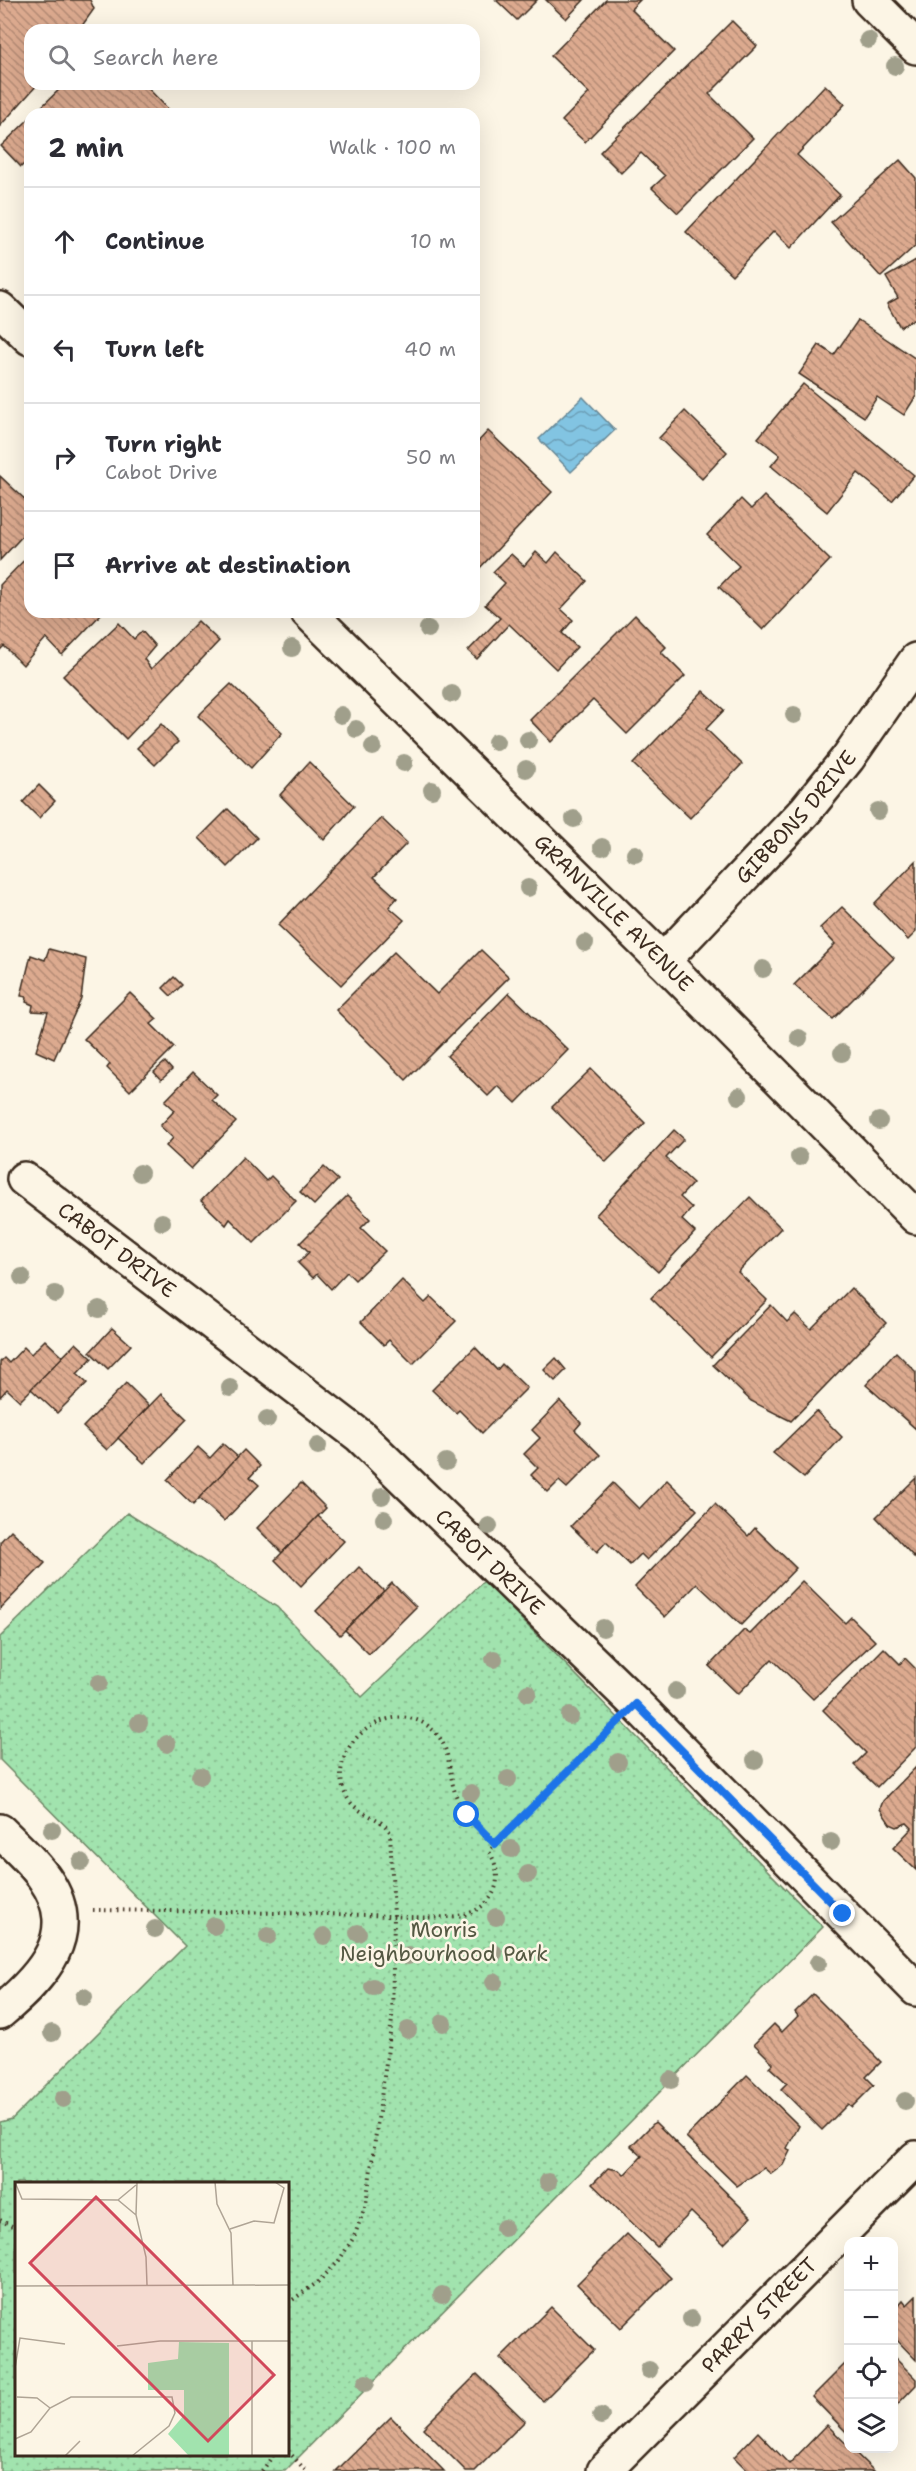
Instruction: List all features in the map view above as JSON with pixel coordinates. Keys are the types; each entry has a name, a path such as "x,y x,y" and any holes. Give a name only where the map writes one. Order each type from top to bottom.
{"street":[{"path":"869,0 916,47"},
{"path":"0,309 24,332"},
{"name":"GRANVILLE AVENUE","path":"314,618 663,961 916,1217"},
{"name":"GIBBONS DRIVE","path":"663,961 813,801 848,758 916,660"},
{"name":"CABOT DRIVE","path":"24,1179 360,1436 636,1704 916,1989"},
{"path":"0,1831 45,1879 59,1910 59,1928 54,1954 43,1972 0,2012"},
{"name":"PARRY STREET","path":"604,2471 916,2158"}],"path":[{"path":"59,1910 394,1916 469,1914 490,1899 499,1878 496,1862 489,1851 636,1704"},
{"path":"290,2302 318,2282 338,2262 354,2237 366,2204 392,2020 394,1916 390,1832 385,1825 359,1813 350,1802 341,1775 350,1745 361,1733 379,1722 403,1717 420,1722 432,1730 443,1743 450,1759 453,1786 458,1799 467,1815 495,1844"},
{"path":"0,2220 15,2228"},
{"path":"290,2453 306,2471"},
{"path":"262,2471 273,2456"}],"green space":[{"name":"Morris Neighbourhood Park","path":"127,1513 277,1607 362,1697 484,1581 823,1927 285,2471 0,2471 0,2122 12,2119 185,1946 0,1760 0,1637"}],"water":[{"path":"583,397 615,430 571,472 539,439"}],"building":[{"path":"0,0 90,0 94,9 83,24 24,24 24,90 33,90 0,126"},
{"path":"496,0 537,0 517,20"},
{"path":"546,0 584,0 566,19"},
{"path":"606,0 640,0 631,9 674,51 585,142 562,121 589,93 551,56"},
{"path":"732,21 757,46 709,94 753,138 678,213 652,188 665,176 641,153 621,173 600,152"},
{"path":"825,85 845,104 797,155 840,195 791,248 774,231 732,275 686,232"},
{"path":"59,90 150,90 167,108 40,108"},
{"path":"24,124 24,164 21,167 1,146"},
{"path":"900,160 916,178 916,245 881,277 831,222"},
{"path":"916,260 916,322 914,319 900,327 887,304 898,298 886,277"},
{"path":"858,320 916,359 916,396 904,415 877,397 864,417 799,374 819,345 834,355"},
{"path":"803,384 914,475 892,501 858,473 827,512 771,466 780,455 758,438"},
{"path":"685,411 727,452 702,479 659,438"},
{"path":"488,431 552,492 480,568 480,440"},
{"path":"0,476 24,498 24,534 0,560"},
{"path":"764,496 830,560 763,630 719,587 739,566 707,535 741,499 751,509"},
{"path":"536,552 548,563 557,552 587,581 561,609 573,620 562,633 577,647 556,669 509,624 477,659 468,651 500,618 485,605 505,583 493,572 511,554 524,566"},
{"path":"24,560 24,618 97,618 62,655 46,638 23,665 4,646 0,650 0,585"},
{"path":"635,615 666,647 661,652 685,676 627,734 593,700 551,742 530,720"},
{"path":"198,621 219,641 126,739 63,676 119,623 134,639 142,631 155,646 144,659 151,669"},
{"path":"231,684 282,733 251,768 198,716"},
{"path":"703,691 724,710 706,729 742,764 690,818 633,764"},
{"path":"161,724 178,742 155,765 137,748"},
{"path":"309,762 354,806 324,840 280,795"},
{"path":"39,785 55,801 39,818 23,802"},
{"path":"228,809 257,838 228,867 199,838"},
{"path":"381,818 407,843 374,877 397,898 389,907 404,920 341,985 278,925"},
{"path":"916,861 916,932 908,940 874,904"},
{"path":"842,907 894,958 833,1019 794,985 835,944 820,928"},
{"path":"49,949 86,959 81,999 54,1059 36,1051 48,1012 32,1011 33,1005 26,1002 27,997 21,996 31,955 45,960"},
{"path":"481,950 509,977 406,1080 336,1010 394,952 437,994"},
{"path":"174,977 182,985 171,996 163,988"},
{"path":"130,993 157,1019 151,1024 174,1047 130,1091 107,1068 110,1064 84,1039"},
{"path":"509,993 568,1050 516,1103 498,1086 488,1096 447,1056"},
{"path":"165,1062 172,1070 161,1080 154,1072"},
{"path":"591,1069 645,1123 606,1162 552,1107"},
{"path":"193,1072 217,1095 212,1100 236,1122 191,1169 166,1146 173,1138 160,1126 175,1110 165,1101"},
{"path":"674,1130 684,1139 666,1158 693,1183 680,1197 692,1208 682,1220 695,1232 658,1272 596,1215"},
{"path":"243,1157 266,1181 271,1176 296,1201 254,1243 230,1219 226,1225 201,1201"},
{"path":"324,1167 338,1180 314,1205 300,1192"},
{"path":"347,1196 370,1219 361,1228 385,1251 355,1280 347,1272 331,1289 317,1274 313,1278 298,1263 309,1252 300,1243"},
{"path":"750,1197 781,1228 738,1272 767,1300 711,1357 651,1298"},
{"path":"402,1280 425,1303 431,1297 456,1321 413,1364 389,1340 384,1345 361,1322"},
{"path":"851,1288 886,1323 791,1421 751,1401 713,1365 771,1305 787,1322 795,1314 811,1329"},
{"path":"112,1328 131,1345 108,1369 90,1352"},
{"path":"45,1340 63,1357 20,1401 7,1389 0,1397 0,1362 4,1358 9,1363 24,1347 31,1354"},
{"path":"76,1343 92,1358 77,1374 87,1383 57,1413 31,1389"},
{"path":"475,1347 497,1370 502,1364 527,1388 482,1433 459,1410 456,1413 432,1390"},
{"path":"896,1352 916,1372 916,1429 866,1385"},
{"path":"556,1358 566,1370 555,1381 544,1370"},
{"path":"126,1383 149,1406 107,1450 83,1427"},
{"path":"161,1394 187,1419 144,1463 118,1438"},
{"path":"560,1401 581,1423 575,1430 600,1455 567,1488 559,1481 548,1492 531,1475 538,1468 524,1454 540,1438 532,1430"},
{"path":"816,1411 842,1437 804,1478 773,1453"},
{"path":"223,1444 238,1457 193,1505 167,1480 198,1447 210,1458"},
{"path":"244,1450 260,1466 250,1477 259,1485 224,1521 199,1498"},
{"path":"916,1478 916,1559 876,1517"},
{"path":"667,1480 697,1510 647,1560 641,1554 630,1565 606,1542 597,1552 571,1526 613,1483 639,1509"},
{"path":"301,1483 326,1508 282,1553 257,1528"},
{"path":"715,1504 748,1536 755,1528 796,1568 741,1625 697,1584 665,1617 635,1587"},
{"path":"318,1516 344,1541 301,1586 275,1560"},
{"path":"11,1530 45,1563 0,1609 0,1542"},
{"path":"359,1567 384,1591 340,1635 316,1611"},
{"path":"802,1581 845,1623 851,1617 875,1641 813,1699 772,1659 738,1694 709,1666 744,1630 750,1634"},
{"path":"392,1583 416,1607 369,1654 345,1630"},
{"path":"884,1648 900,1664 905,1658 916,1669 916,1747 877,1787 854,1765 866,1753 823,1710"},
{"path":"916,1767 916,1870 893,1848 912,1828 907,1823 897,1827 890,1824 880,1809 883,1801"},
{"path":"813,1994 881,2062 866,2077 874,2085 852,2107 848,2104 822,2130 781,2089 787,2083 769,2067 773,2063 754,2044 774,2024 782,2032 798,2016 795,2012"},
{"path":"747,2075 799,2126 787,2148 790,2151 783,2165 771,2174 764,2168 737,2186 686,2137"},
{"path":"655,2122 751,2217 724,2244 691,2212 657,2247 592,2184 608,2168 619,2170 624,2175 642,2156 631,2146"},
{"path":"627,2234 671,2278 621,2328 577,2284"},
{"path":"916,2296 916,2360 898,2341 898,2306 903,2300 907,2305"},
{"path":"551,2307 594,2350 543,2401 500,2358"},
{"path":"898,2361 916,2379 916,2385 898,2404"},
{"path":"844,2365 844,2430 812,2397"},
{"path":"477,2374 525,2421 475,2471 466,2471 423,2428"},
{"path":"391,2417 444,2471 336,2471"},
{"path":"827,2425 844,2442 844,2453 856,2453 874,2471 748,2471 734,2457 758,2432 789,2464"}],"route":[{"path":"467,1815 495,1844 636,1704 843,1914"}]}
